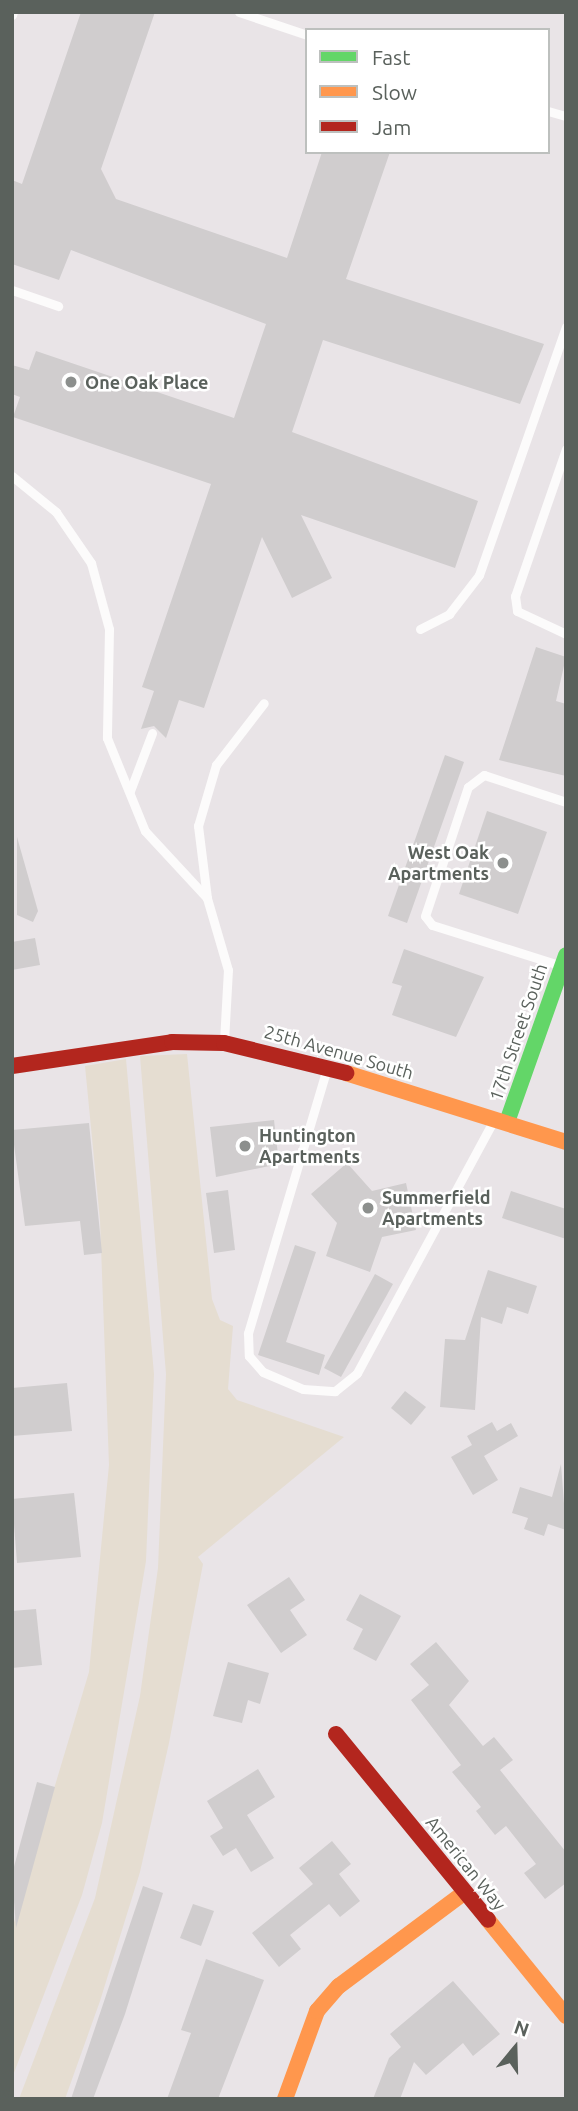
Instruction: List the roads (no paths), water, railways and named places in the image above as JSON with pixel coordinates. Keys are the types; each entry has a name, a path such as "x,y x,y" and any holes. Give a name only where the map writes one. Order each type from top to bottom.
{"street":[{"name":"17th Street South","path":"501,1120 564,960"},
{"name":"25th Avenue South","path":"12,1066 172,1042 224,1043 328,1067 566,1142"},
{"name":"American Way","path":"337,1734 566,2016"},
{"path":"285,2099 317,2011 339,1986 465,1892"}],"lane":[{"path":"239,12 305,33"},
{"path":"12,290 58,306"},
{"path":"420,629 449,614 479,575 566,327"},
{"path":"566,449 514,596 517,611 566,634"},
{"path":"12,476 75,535 103,595 111,661 107,738 145,831 207,898"},
{"path":"224,1043 228,970 207,898 198,826 204,796 233,735 264,703"},
{"path":"130,791 152,733"},
{"path":"564,960 432,925 425,916 468,787 484,775 566,802"},
{"path":"328,1067 248,1333 249,1356 263,1372 303,1389 335,1391 356,1373 501,1120"}],"place":[{"name":"One Oak Place","path":"71,382"},
{"name":"West Oak Apartments","path":"503,863"},
{"name":"Huntington Apartments","path":"245,1146"},
{"name":"Summerfield Apartments","path":"368,1208"}]}
